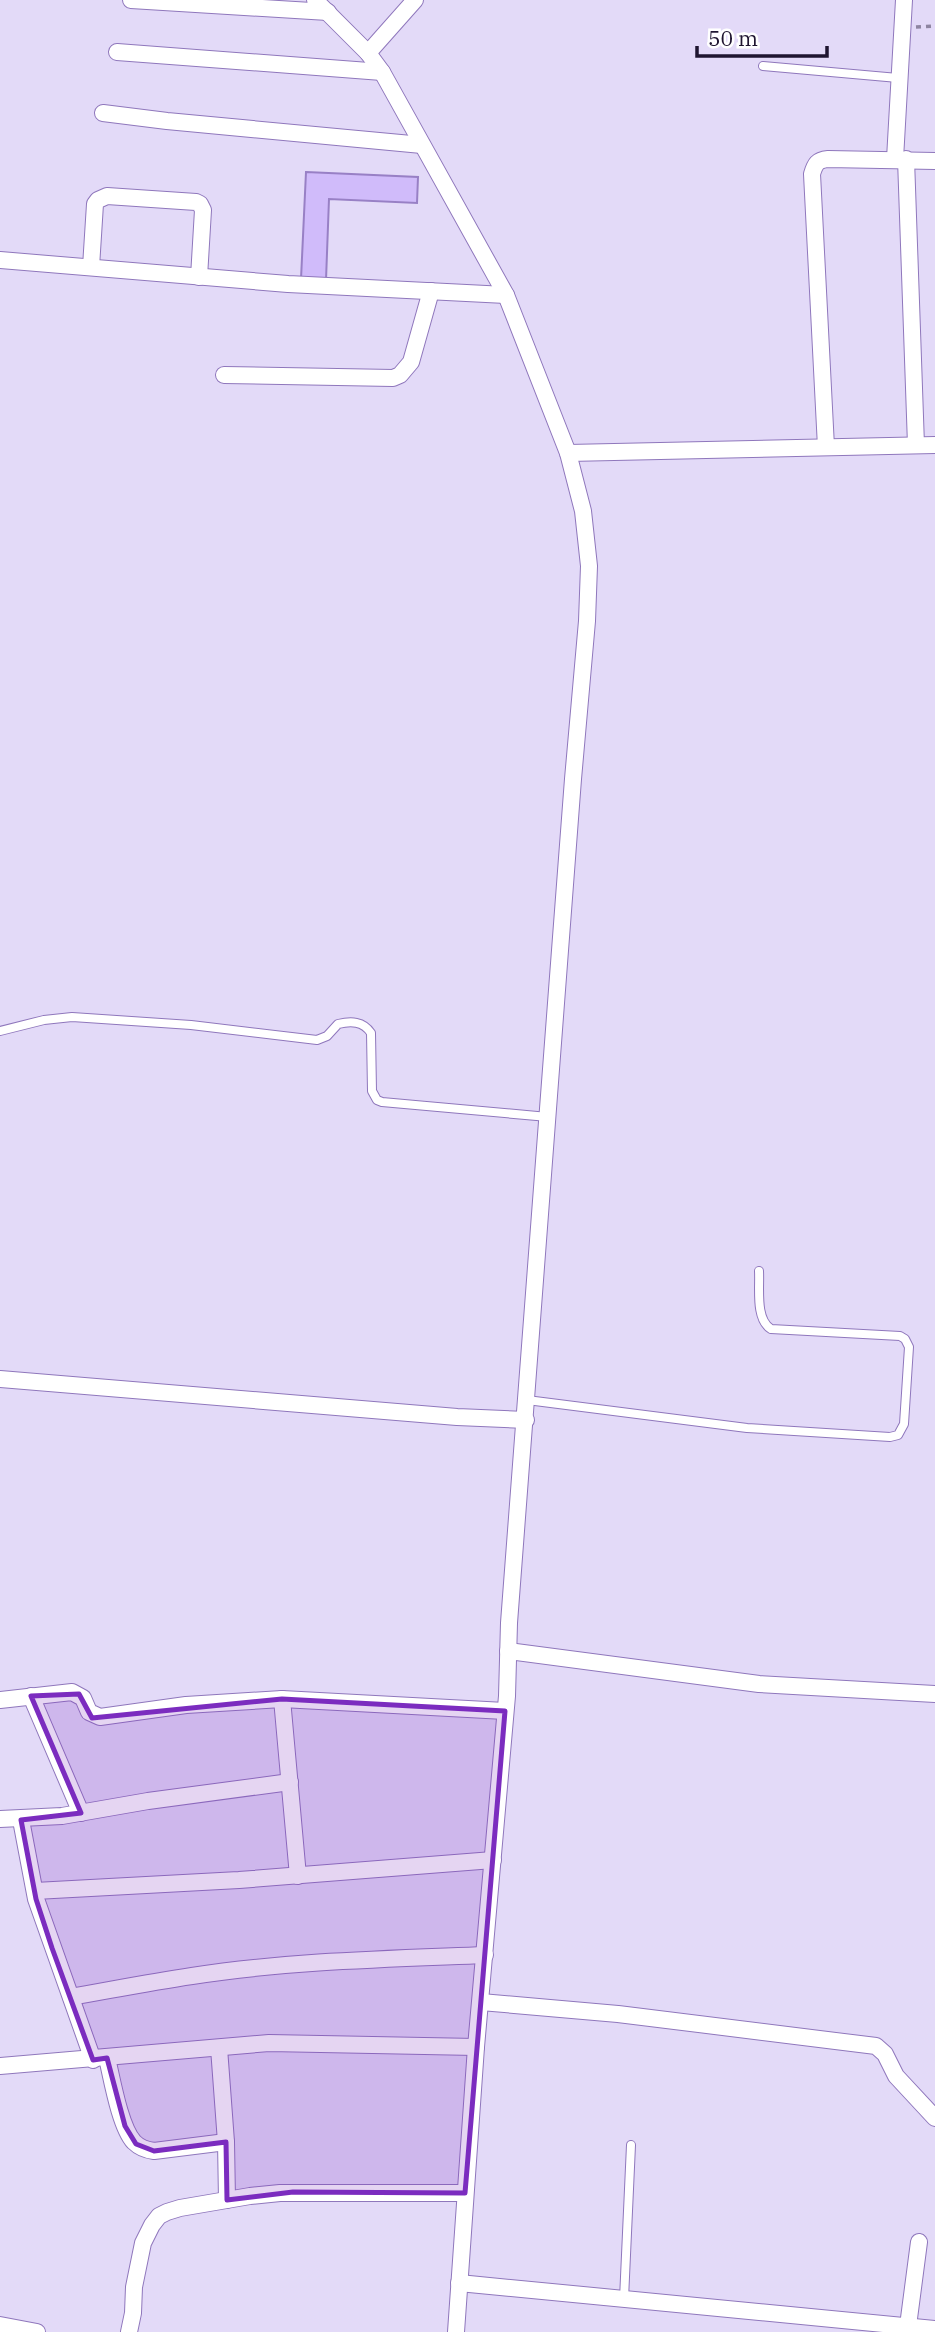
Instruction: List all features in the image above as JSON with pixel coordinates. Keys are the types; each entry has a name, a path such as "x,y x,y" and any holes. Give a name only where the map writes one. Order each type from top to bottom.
{"street":[{"path":"131,0 328,12"},
{"path":"315,0 368,53 382,72 506,295 568,453 583,512 589,566 505,1711 476,2047 456,2332"},
{"path":"368,53 415,0"},
{"path":"904,0 898,78 900,159 916,445"},
{"path":"117,52 382,72"},
{"path":"103,113 422,145"},
{"path":"827,447 812,174 814,165 822,159 935,161"},
{"path":"91,267 96,204 101,198 107,196 196,202 203,210 199,277"},
{"path":"0,260 199,277 506,295"},
{"path":"224,375 393,378 411,362 431,291"},
{"path":"568,453 935,445"},
{"path":"0,1379 457,1417 526,1420"},
{"path":"508,1651 759,1684 935,1694"},
{"path":"0,1700 67,1691 79,1693 89,1712 100,1717 186,1705 282,1699 505,1711"},
{"path":"31,1696 81,1813"},
{"path":"282,1699 298,1876"},
{"path":"0,1819 81,1813 290,1782"},
{"path":"21,1819 34,1891 71,1997 100,2059 125,2126 136,2144 143,2149 154,2151 226,2142"},
{"path":"34,1891 298,1876 493,1860"},
{"path":"71,1997 193,1975 277,1966 344,1960 485,1955"},
{"path":"481,2003 618,2014 876,2046 885,2054 895,2076 935,2118"},
{"path":"0,2066 269,2043 476,2047"},
{"path":"219,2048 227,2200"},
{"path":"129,2332 143,2243 152,2225 167,2211 280,2193 465,2193"},
{"path":"908,2326 919,2242"},
{"path":"459,2283 890,2329 908,2326 935,2329"},
{"path":"0,2325 37,2332"}],"lane":[{"path":"763,66 898,78"},
{"path":"0,1031 44,1020 72,1017 191,1025 317,1040 327,1036 338,1024 361,1023 371,1033 372,1091 377,1100 548,1117"},
{"path":"527,1400 747,1428 891,1437 898,1435 904,1424 909,1347 905,1339 900,1336 771,1329 761,1318 759,1271"},
{"path":"624,2299 631,2145"}],"highlighted area":[{"path":"79,1694 92,1718 282,1699 505,1711 465,2193 293,2192 227,2200 226,2142 154,2151 136,2144 125,2126 107,2058 93,2060 52,1948 36,1899 21,1820 81,1813 31,1696"}],"building":[{"path":"306,172 418,177 417,203 329,199 326,280 301,279"}]}
